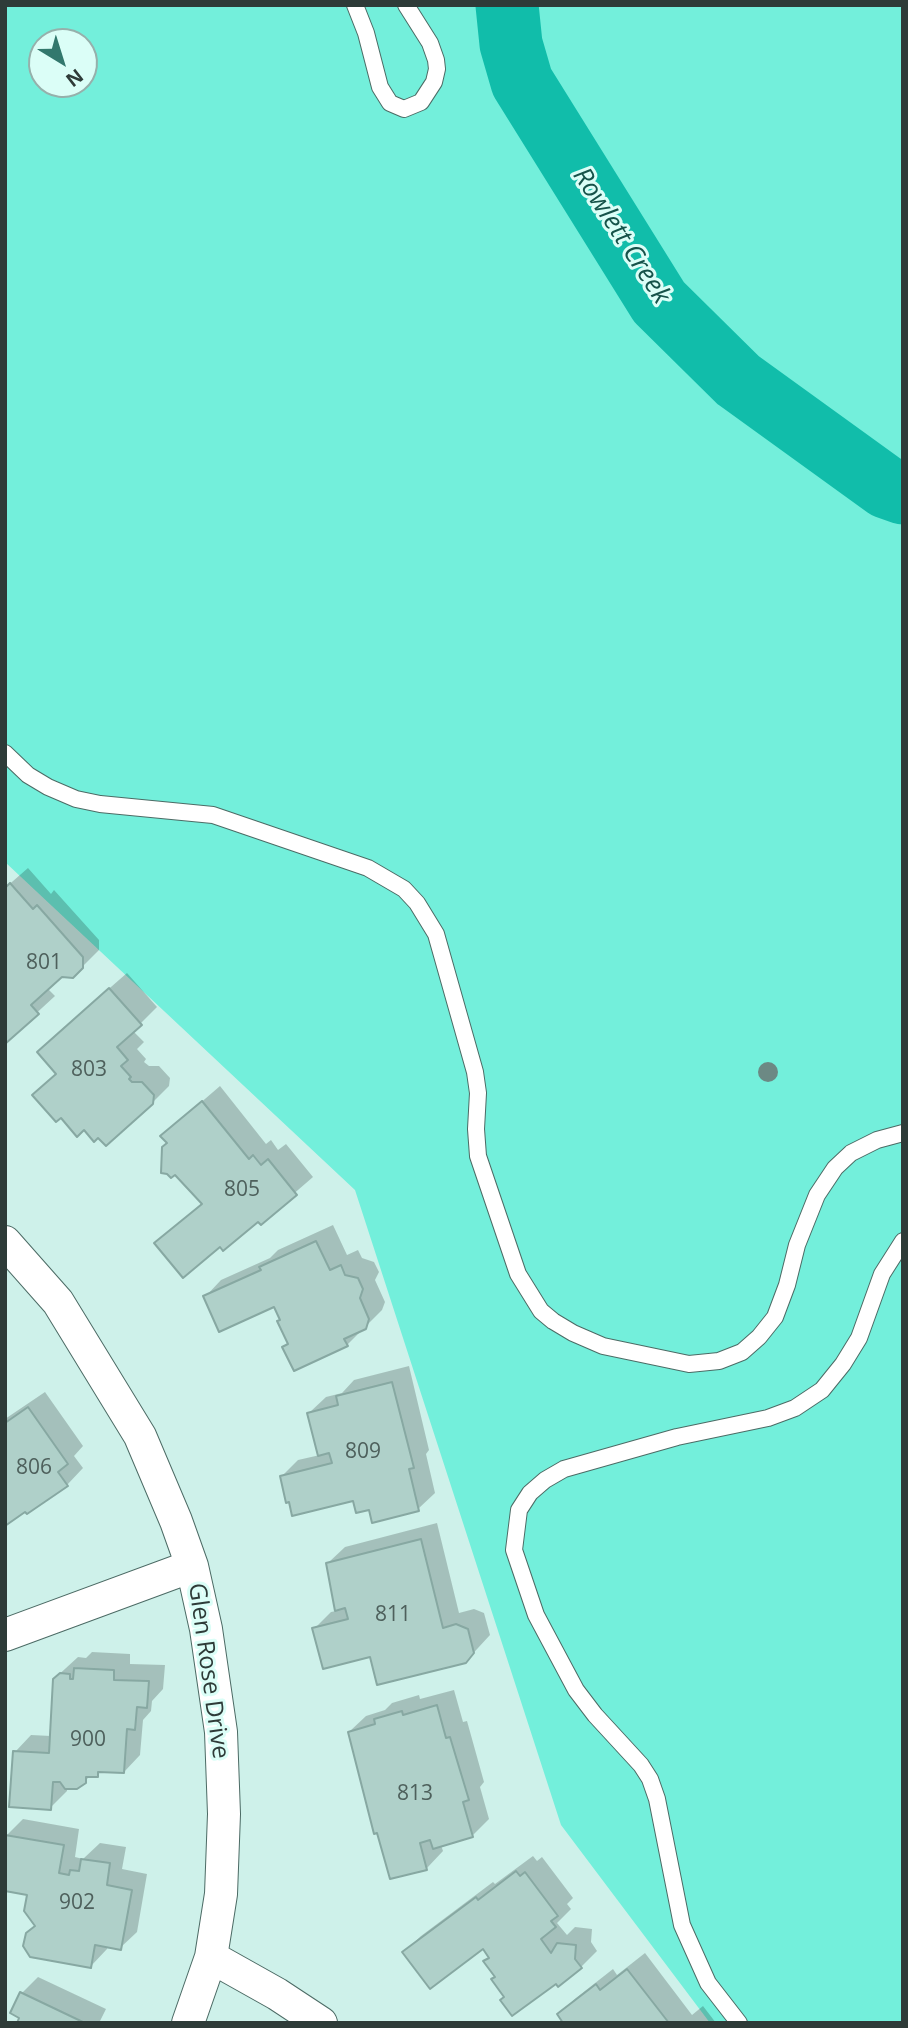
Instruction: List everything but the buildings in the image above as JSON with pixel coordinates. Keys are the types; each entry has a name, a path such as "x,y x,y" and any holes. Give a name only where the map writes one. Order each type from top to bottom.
{"street":[{"name":"Glen Rose Drive","path":"5,1242 58,1302 140,1436 192,1566 206,1629 221,1732 224,1814 221,1895 211,1957 188,2023"},
{"path":"5,1636 192,1566"},
{"path":"211,1957 277,1994 321,2023"}],"lane":[{"path":"355,5 364,26 380,87 390,103 404,109 421,102 434,82 437,69 430,43 406,5"},
{"path":"5,753 28,775 76,799 100,804 213,815 368,868 404,890 417,903 436,934 471,1058 478,1093 478,1156 518,1274 541,1311 573,1333 603,1346 689,1364 719,1360 741,1352 760,1337 775,1317 787,1285 797,1245 817,1195 835,1168 851,1153 877,1140 903,1133"},
{"path":"739,2023 708,1983 682,1925 657,1799 650,1779 641,1765 594,1715 576,1689 536,1615 514,1550 519,1510 530,1493 564,1469 677,1437 768,1418 795,1408 822,1390 859,1338 882,1274 903,1241"}],"green space":[{"path":"5,5 903,5 903,2023 710,2023 561,1825 355,1190 5,862"}],"waterway":[{"name":"Rowlett Creek","path":"507,5 511,44 522,82 659,302 738,380 886,487 903,493"}]}
